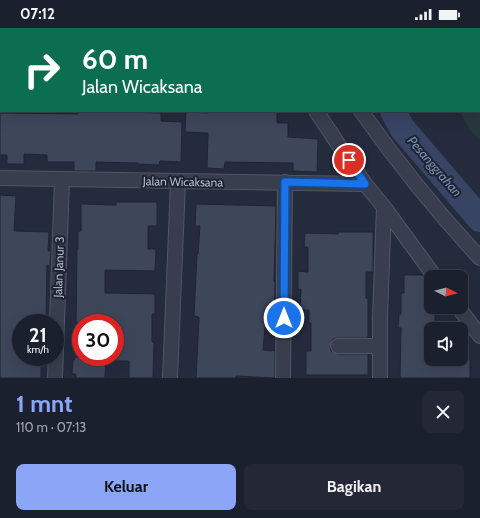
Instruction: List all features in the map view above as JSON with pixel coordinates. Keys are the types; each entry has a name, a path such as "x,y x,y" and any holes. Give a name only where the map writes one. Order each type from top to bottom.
{"street":[{"path":"317,112 365,184 384,207 430,270"},
{"path":"362,112 388,149 480,258"},
{"name":"Jalan Wicaksana","path":"0,178 365,184"},
{"name":"Jalan Janur 3","path":"55,378 62,180"},
{"path":"170,378 178,182"},
{"path":"284,378 285,182"},
{"path":"380,378 384,207"},
{"path":"463,314 480,336"},
{"path":"338,346 380,346"}],"shaded area":[{"path":"460,112 480,112 480,140 469,129"}],"building":[{"path":"78,112 161,113 161,121 182,122 181,162 160,161 159,165 96,162 96,171 74,171 74,162 47,162 47,155 24,154 24,164 7,164 7,155 0,155 0,113 78,114"},
{"path":"186,112 277,112 277,123 288,123 288,137 318,139 317,172 293,171 293,163 225,162 224,169 207,168 208,133 185,132"},
{"path":"0,195 16,196 14,231 49,232 48,251 51,251 50,266 47,265 46,314 12,314 12,366 41,366 41,378 0,378"},
{"path":"116,202 157,202 157,226 148,226 148,249 156,249 155,271 105,270 105,293 155,294 155,314 152,314 152,342 154,342 153,378 129,378 129,361 124,361 124,314 76,314 77,249 78,231 81,231 81,204 116,205"},
{"path":"196,204 276,206 274,328 265,327 263,350 275,351 275,378 236,376 236,378 196,378 199,317 194,316 200,226 195,226"},
{"path":"338,232 373,232 373,272 366,272 366,298 368,298 368,338 333,339 330,346 331,351 338,354 368,354 368,375 306,375 306,351 311,351 311,323 309,323 309,310 300,310 301,289 298,289 298,271 308,272 308,247 304,247 305,233 338,234"},
{"path":"404,275 423,275 424,314 435,314 435,322 424,322 424,366 468,366 468,359 470,359 470,378 400,378 401,328 398,328 399,314 401,314 401,293 404,293"},
{"path":"73,366 106,366 105,378 76,378 76,374 72,374"}],"waterway":[{"name":"Pesanggrahan","path":"394,112 402,128 480,219"}],"route":[{"path":"284,318 285,182 365,184 349,160"}]}
